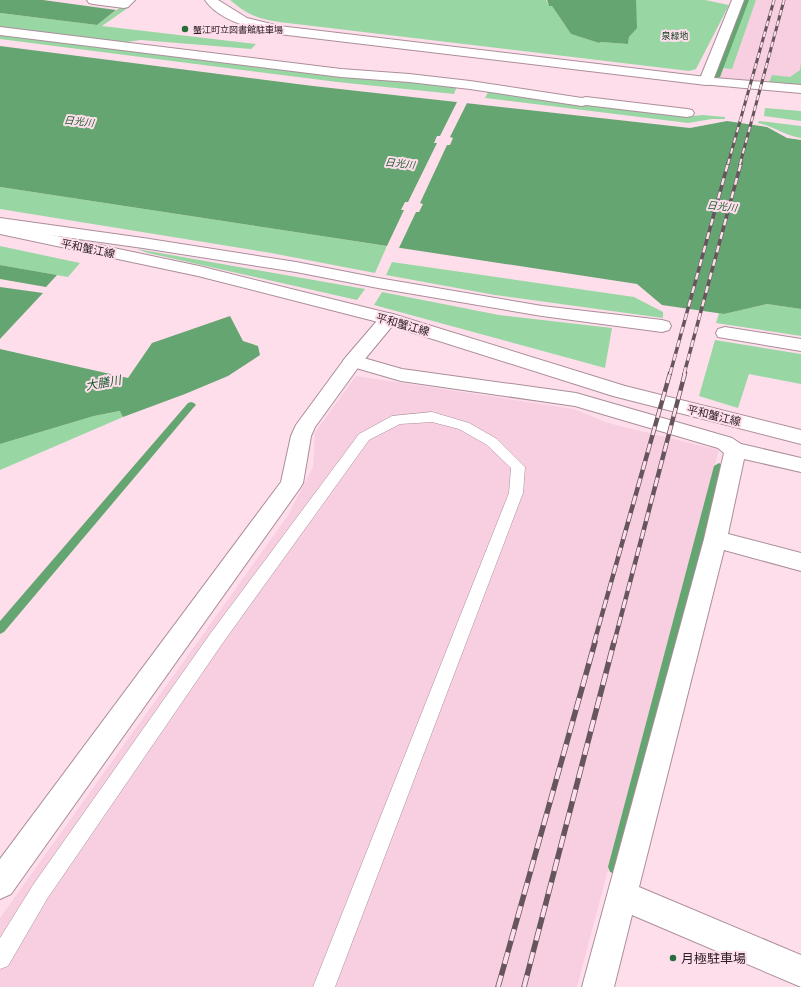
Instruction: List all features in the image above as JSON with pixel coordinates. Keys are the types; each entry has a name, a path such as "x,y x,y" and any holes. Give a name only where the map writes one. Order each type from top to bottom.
{"street":[{"path":"93,0 124,4 129,0"},
{"path":"211,0 234,18 257,26 279,30 706,81 801,89"},
{"path":"706,81 733,1"},
{"path":"0,31 341,73 409,78 470,85 582,102 586,100 687,113"},
{"path":"0,223 143,243 281,265 542,311 662,326"},
{"name":"平和蟹江線","path":"0,229 199,271 389,319 620,391 801,437"},
{"path":"0,884 280,501 292,483 301,436 306,425 353,361 389,319"},
{"path":"725,333 801,345"},
{"path":"353,361 401,376 576,400 725,443 735,450 801,465"},
{"path":"598,987 715,539 735,450"},
{"path":"715,539 801,562"},
{"path":"621,896 801,971"}],"lane":[{"path":"0,958 40,892 211,646 364,437 397,419 432,417 464,426 492,442 518,466 516,493 324,987"}],"shaded area":[{"path":"748,0 801,0 801,85 719,79"},
{"path":"356,376 574,409 608,423 719,450 577,987 0,987 0,918 287,517 313,467 315,432"}],"green space":[{"name":"泉緑地","path":"230,0 546,0 549,6 552,6 571,34 599,43 628,44 629,37 636,28 636,0 705,0 729,5 696,69 689,71 279,22 253,15"},
{"path":"748,0 756,0 732,69 723,68"},
{"path":"122,6 129,7 102,26 256,44 251,49 141,40 118,43 0,28 0,13 97,25"},
{"path":"0,33 457,86 454,94 337,82 0,39"},
{"path":"801,62 801,85 769,83 772,75 790,77 800,70"},
{"path":"489,90 692,116 703,115 725,117 725,119 712,119 688,123 485,98"},
{"path":"765,108 801,111 801,121 764,116"},
{"path":"759,121 801,126 801,138 758,123"},
{"path":"0,187 387,246 375,273 271,253 0,209"},
{"path":"0,246 80,263 68,277 0,265"},
{"path":"137,249 365,289 357,300 148,253"},
{"path":"392,262 634,297 663,312 663,318 495,295 386,275"},
{"path":"382,292 499,315 612,328 605,368 374,305"},
{"path":"767,304 801,309 801,336 716,323 719,313 724,314"},
{"path":"715,340 801,354 801,384 749,374 738,408 699,396"},
{"path":"121,411 123,417 0,470 0,444 94,416"}],"water":[{"path":"0,0 43,0 116,10 97,25 0,13"},
{"path":"547,0 636,0 637,28 629,37 628,44 599,43 571,34 552,6 549,6"},
{"name":"日光川","path":"0,46 313,86 690,128 727,121 767,127 787,138 801,140 801,309 767,304 724,314 662,305 637,284 0,187"},
{"path":"0,265 57,275 46,287 0,279"},
{"path":"0,287 43,293 0,339"},
{"name":"大膳川","path":"230,316 243,341 258,346 260,355 228,376 123,417 120,411 94,416 0,444 0,349 128,378 152,343"}],"pier":[{"path":"458,100 468,101 450,137 453,138 450,145 447,145 420,203 423,204 419,212 416,212 398,250 386,248 404,210 401,210 405,202 408,202 437,143 434,143 437,136 440,136"}],"waterway":[{"path":"717,77 746,0"},
{"path":"0,629 191,405"},
{"path":"615,867 719,466"}],"railway":[{"path":"728,164 774,0"},
{"path":"740,164 784,0"},
{"path":"670,374 728,163"},
{"path":"684,374 741,163"},
{"path":"594,643 670,373"},
{"path":"614,643 685,373"},
{"path":"498,987 595,642"},
{"path":"524,987 614,642"}],"place":[{"name":"蟹江町立図書館駐車場","path":"185,29"},
{"name":"月極駐車場","path":"673,958"}]}
